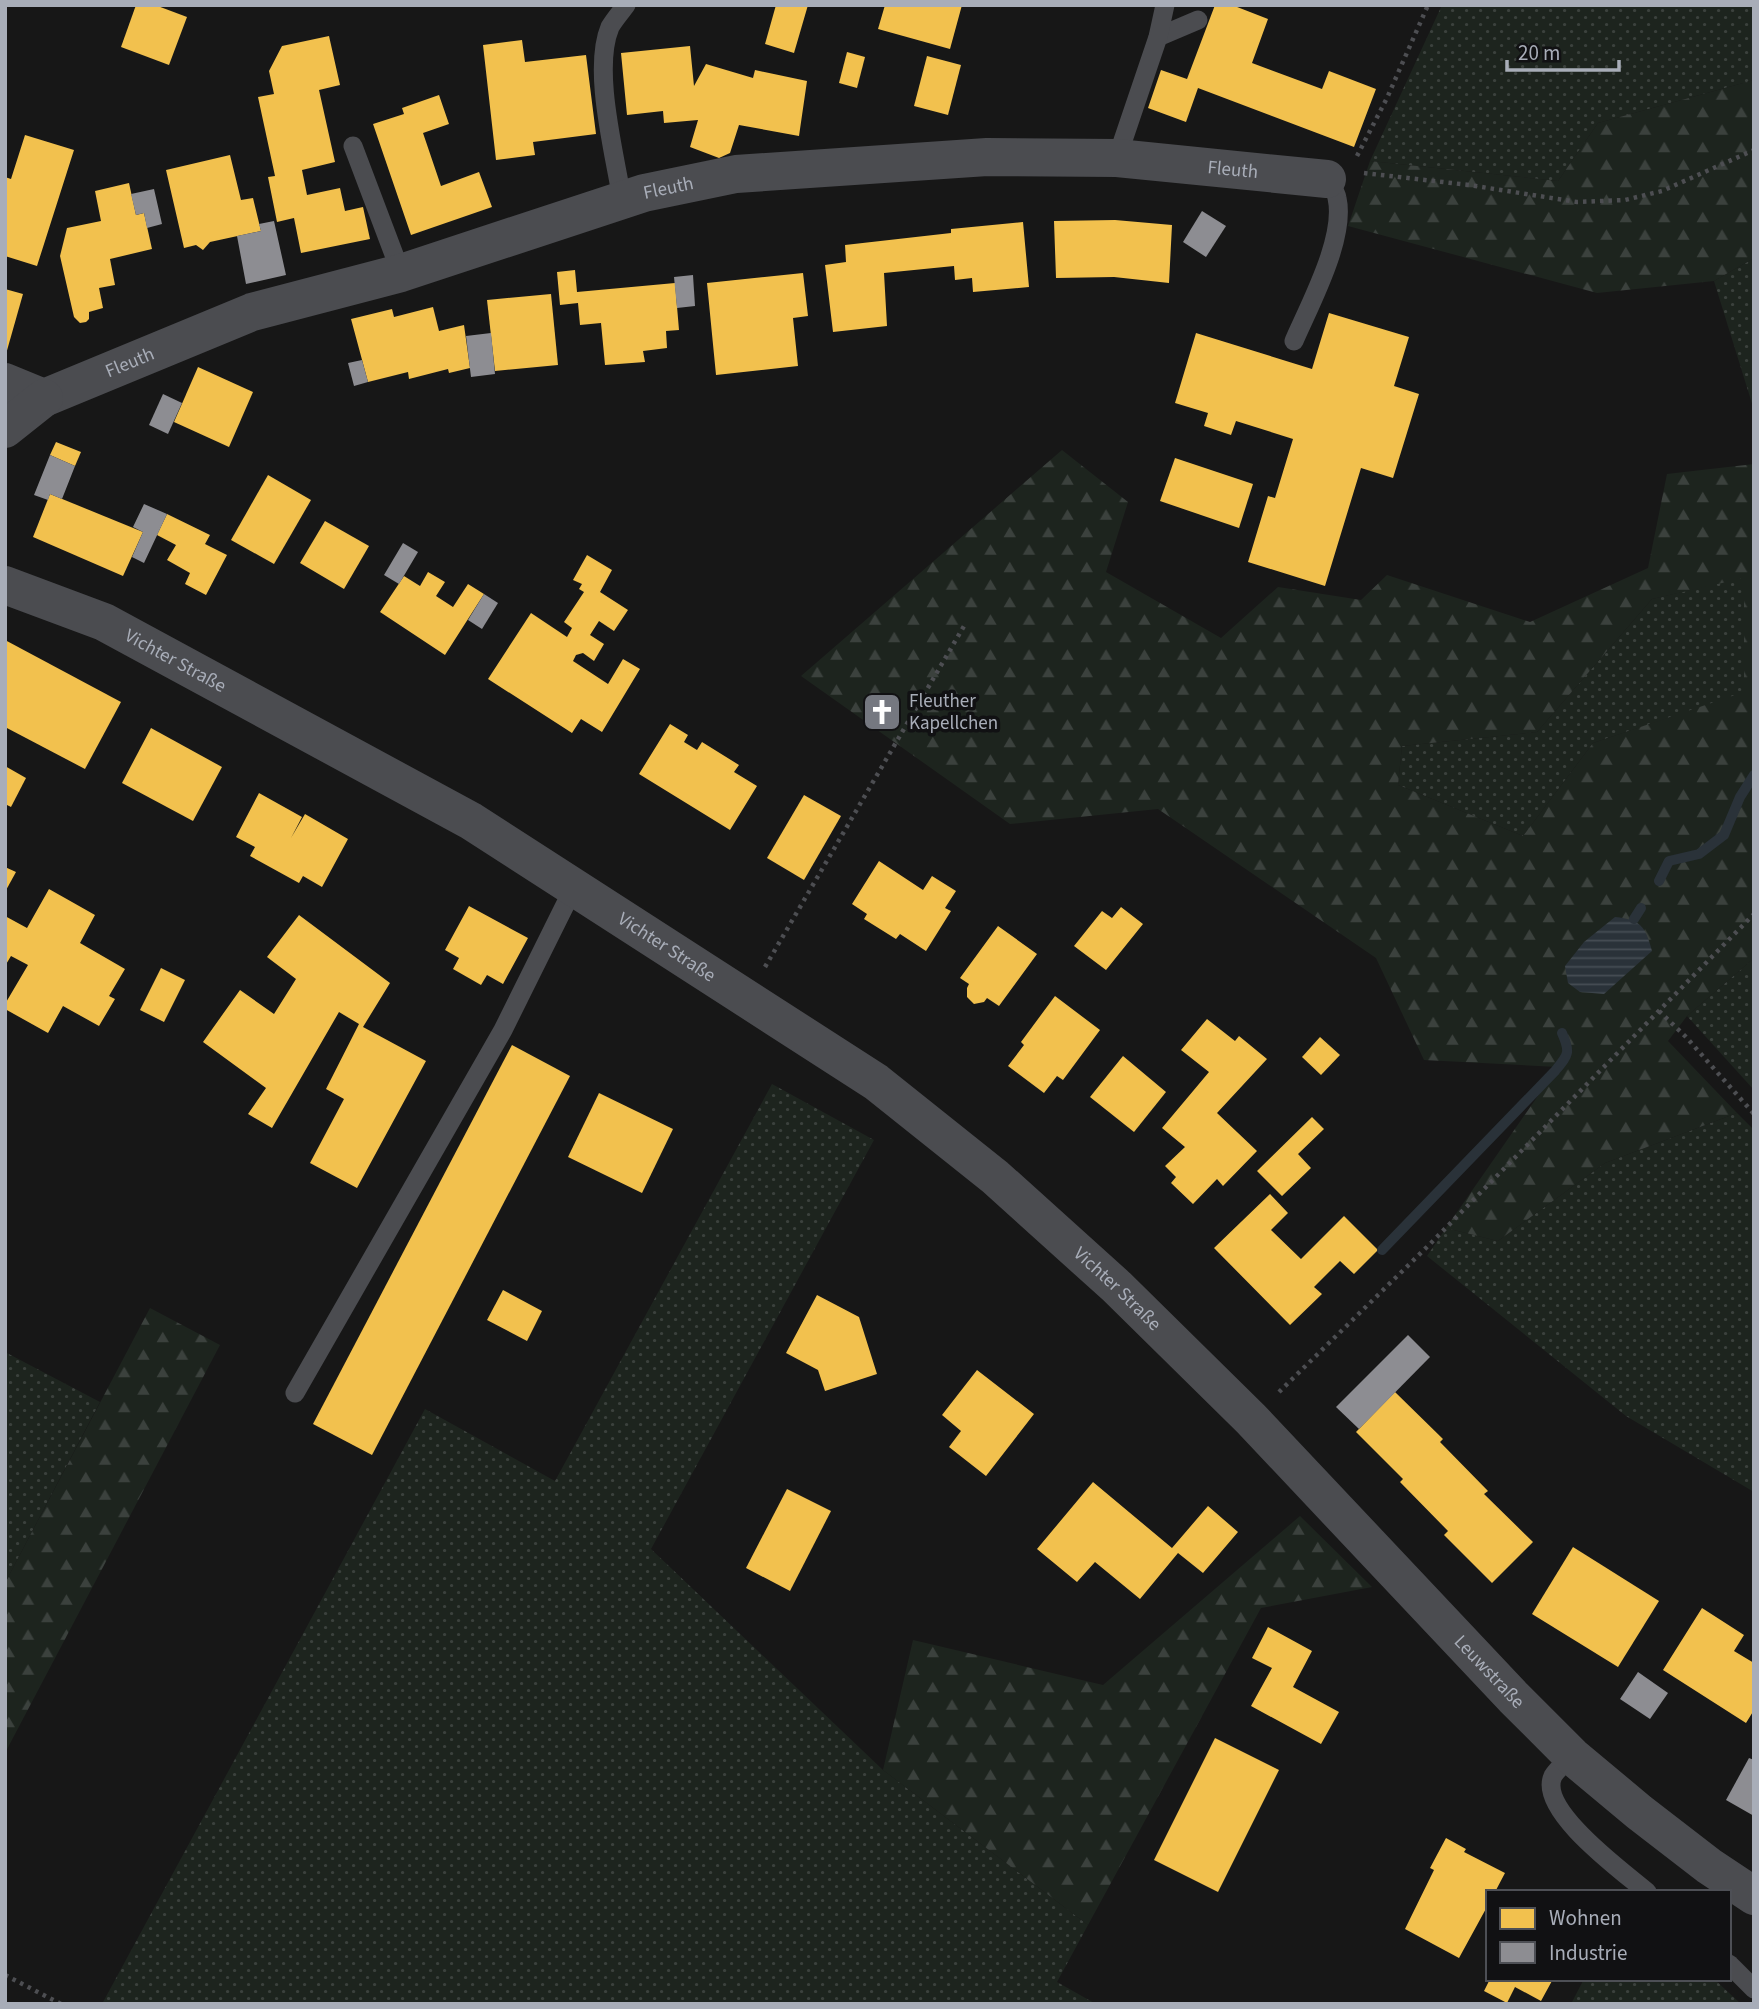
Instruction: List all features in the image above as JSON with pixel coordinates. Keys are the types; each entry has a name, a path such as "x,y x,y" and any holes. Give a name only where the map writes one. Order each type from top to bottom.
{"street":[{"name":"Fleuth","path":"5,429 44,398 252,312 401,273 644,193 736,174 987,157 1117,158 1338,175"},
{"path":"5,382 44,398"},
{"name":"Vichter Straße","path":"5,585 104,622 471,821 876,1082 995,1177 1117,1287 1251,1419"},
{"name":"Leuwstraße","path":"1251,1419 1572,1756 1709,1866 1754,1896"}],"lane":[{"path":"622,200 602,75 604,50 611,26 626,5"},
{"path":"1117,158 1158,37 1166,5"},
{"path":"1158,37 1198,20"},
{"path":"353,146 401,273"},
{"path":"1294,341 1330,258 1339,218 1338,175"},
{"path":"295,1394 503,1030 574,887"},
{"path":"1572,1756 1553,1776 1552,1789 1566,1820 1576,1832 1645,1890"},
{"path":"1731,1966 1754,1989"}],"path":[{"path":"1428,5 1387,98 1338,175 1469,185 1577,202 1625,200 1662,191 1754,150"},
{"path":"747,998 964,626"},
{"path":"1251,1419 1440,1233 1754,914"},
{"path":"1659,1011 1686,1037 1754,1114"},
{"path":"5,1975 61,2004"}],"green space":[{"path":"1442,5 1754,5 1754,80 1598,123 1558,181 1370,161"},
{"path":"1754,80 1754,258 1714,281 1597,293 1348,226 1370,161 1558,181 1598,123"},
{"path":"1754,258 1754,410 1714,281"},
{"path":"1062,450 1128,502 1106,572 1221,638 1278,587 1361,600 1387,575 1530,622 1648,568 1667,474 1754,464 1754,958 1687,1016 1668,1041 1737,1113 1605,1163 1498,1241 1446,1228 1558,1067 1424,1060 1376,958 1158,809 1010,824 801,676","holes":["1744,578 1744,692 1593,743 1523,836 1398,785 1402,746 1537,732 1652,599"]},
{"path":"1744,577 1744,693 1593,743 1523,836 1398,785 1402,746 1537,732 1652,599"},
{"path":"1754,958 1754,1090 1687,1016"},
{"path":"772,1084 874,1140 651,1549 883,1770 1088,1925 1057,1982 1096,2004 102,2004 425,1409 555,1481"},
{"path":"1737,1113 1754,1130 1754,1492 1626,1416 1427,1256 1446,1228 1498,1241 1605,1163"},
{"path":"150,1308 220,1345 5,1753 5,1583"},
{"path":"5,1352 100,1402 5,1583"},
{"path":"1300,1516 1372,1587 1261,1608 1088,1925 883,1770 913,1640 1103,1685"},
{"path":"1583,1981 1716,1981 1741,2004 1571,2004"}],"shaded area":[{"path":"1615,917 1631,920 1641,926 1652,951 1604,994 1580,992 1568,983 1565,966 1584,942"}],"building: Wohnen":[{"path":"136,5 155,5 187,17 169,65 121,47"},
{"path":"776,5 808,5 794,53 765,44"},
{"path":"885,5 962,5 950,49 878,29"},
{"path":"1215,5 1232,5 1268,19 1252,63 1322,89 1329,71 1376,89 1354,147 1198,88 1186,122 1148,108 1161,70 1187,79"},
{"path":"329,36 340,85 319,90 335,162 302,170 307,195 340,188 345,211 363,207 370,239 301,253 294,218 277,222 268,177 275,176 258,97 274,94 269,71 282,46"},
{"path":"522,40 525,62 586,55 596,134 533,142 535,155 496,160 483,45"},
{"path":"690,46 694,86 706,64 753,78 755,70 807,81 799,136 739,125 730,153 719,158 690,147 698,120 664,123 663,111 627,115 621,53"},
{"path":"847,52 865,57 857,88 839,83"},
{"path":"927,56 961,65 948,115 914,106"},
{"path":"439,95 449,124 423,133 441,186 479,172 492,207 411,235 373,124 404,114 402,108"},
{"path":"25,135 74,150 37,266 5,256 5,177 11,179"},
{"path":"230,155 241,200 253,198 261,231 210,242 203,250 196,245 184,248 166,170"},
{"path":"129,183 136,215 144,213 152,249 110,259 115,285 99,288 103,308 89,312 89,319 80,323 74,317 60,256 67,228 101,221 95,191"},
{"path":"1115,220 1172,225 1169,283 1114,277 1056,278 1054,221"},
{"path":"1023,222 1029,287 973,292 972,278 955,280 954,266 884,273 887,326 833,332 825,265 846,262 845,245 951,233 951,229"},
{"path":"575,270 577,292 675,283 679,330 666,331 667,348 643,351 645,362 605,365 601,323 580,325 578,303 560,305 557,272"},
{"path":"803,273 808,316 793,318 798,366 716,375 707,283"},
{"path":"5,289 23,294 6,354 5,354"},
{"path":"551,294 558,365 495,371 487,300"},
{"path":"433,307 439,331 464,325 470,368 449,373 448,369 409,379 408,372 368,382 351,319 392,309 394,317"},
{"path":"1329,313 1409,337 1394,386 1419,394 1393,478 1361,468 1325,586 1248,562 1268,496 1275,498 1293,439 1236,421 1231,435 1204,426 1208,413 1175,403 1196,333 1312,369"},
{"path":"198,367 253,392 229,447 174,422"},
{"path":"56,442 81,452 75,466 50,455"},
{"path":"1175,458 1253,484 1239,528 1160,501"},
{"path":"268,475 311,500 274,564 231,540"},
{"path":"50,494 143,532 123,576 33,537"},
{"path":"167,514 210,535 205,544 227,555 206,595 185,584 190,573 167,560 176,545 157,535"},
{"path":"325,521 369,546 344,589 300,563"},
{"path":"587,555 612,570 600,592 628,610 614,631 599,621 590,635 604,644 594,661 583,653 576,655 573,661 608,684 623,659 640,669 602,732 581,719 572,733 488,679 531,613 567,637 572,628 564,622 584,592 579,589 582,584 573,580"},
{"path":"428,572 445,582 436,596 453,607 468,584 484,594 445,655 380,612 404,576 420,586"},
{"path":"5,640 121,702 85,769 5,727"},
{"path":"670,724 688,735 684,742 697,750 702,742 739,765 734,772 757,786 730,830 639,774"},
{"path":"151,728 222,767 193,821 122,783"},
{"path":"5,766 26,778 11,807 5,804"},
{"path":"259,793 302,817 291,838 305,814 348,839 322,887 303,876 299,883 250,856 255,847 236,837"},
{"path":"804,795 841,816 804,880 767,858"},
{"path":"879,861 923,890 932,876 956,891 945,908 951,911 926,951 900,934 896,939 864,919 867,914 852,904"},
{"path":"5,867 16,872 5,892"},
{"path":"49,889 95,915 80,943 125,969 109,996 115,999 99,1026 63,1006 48,1033 5,1009 5,1004 28,965 11,956 5,966 5,916 27,928"},
{"path":"469,906 528,938 503,984 487,975 481,985 453,969 459,958 445,950"},
{"path":"1121,907 1143,924 1106,970 1074,946 1102,911 1112,918"},
{"path":"299,915 390,983 363,1027 426,1061 357,1188 310,1163 344,1099 326,1089 359,1024 339,1012 272,1128 248,1114 266,1088 203,1042 240,990 274,1014 296,979 267,957"},
{"path":"998,926 1037,954 999,1006 987,998 984,1002 974,1004 967,997 969,984 960,978"},
{"path":"161,968 185,980 164,1022 140,1010"},
{"path":"1055,996 1100,1030 1063,1080 1057,1076 1044,1093 1008,1066 1024,1045 1021,1042"},
{"path":"1207,1019 1235,1041 1239,1036 1267,1059 1217,1113 1257,1151 1223,1186 1217,1179 1193,1204 1171,1183 1176,1177 1165,1166 1185,1147 1162,1128 1209,1072 1181,1050"},
{"path":"1320,1037 1340,1055 1321,1075 1302,1057"},
{"path":"512,1045 570,1076 372,1455 313,1424"},
{"path":"1123,1056 1166,1092 1134,1132 1090,1097"},
{"path":"599,1093 673,1129 642,1193 568,1157"},
{"path":"1312,1117 1324,1129 1298,1154 1311,1168 1282,1196 1257,1171"},
{"path":"1270,1194 1288,1213 1271,1230 1301,1259 1344,1216 1378,1250 1354,1274 1340,1261 1314,1287 1322,1294 1290,1325 1214,1248"},
{"path":"503,1290 542,1311 527,1341 487,1320"},
{"path":"817,1295 859,1317 877,1374 825,1391 818,1370 786,1353"},
{"path":"977,1370 1034,1414 986,1476 949,1447 961,1431 942,1415"},
{"path":"1395,1392 1443,1439 1440,1442 1488,1491 1484,1494 1533,1542 1492,1583 1444,1535 1448,1531 1400,1482 1403,1479 1356,1432"},
{"path":"1093,1482 1172,1548 1208,1506 1238,1532 1203,1573 1178,1553 1140,1599 1095,1562 1077,1582 1037,1549"},
{"path":"787,1489 831,1511 790,1591 746,1568"},
{"path":"1573,1547 1659,1601 1618,1667 1532,1614"},
{"path":"1702,1608 1744,1635 1734,1651 1754,1663 1754,1710 1746,1723 1663,1670"},
{"path":"1268,1627 1312,1651 1293,1687 1339,1712 1321,1744 1251,1706 1272,1668 1252,1658"},
{"path":"1215,1738 1279,1770 1218,1892 1154,1860"},
{"path":"1446,1838 1466,1849 1464,1852 1505,1873 1496,1890 1486,1890 1486,1909 1459,1958 1405,1929 1434,1870 1430,1868"},
{"path":"1489,1981 1552,1981 1541,2001 1515,1987 1507,2003 1484,1991"}],"building: Industrie":[{"path":"154,189 162,224 147,228 144,213 136,215 131,194"},
{"path":"1202,211 1226,226 1206,257 1183,242"},
{"path":"274,221 286,275 246,284 237,236 261,231 259,224"},
{"path":"693,275 695,306 677,308 674,277"},
{"path":"491,333 495,374 471,377 466,336"},
{"path":"362,360 368,382 354,386 348,363"},
{"path":"163,394 182,403 168,434 149,425"},
{"path":"50,455 75,466 62,499 50,494 48,500 34,495"},
{"path":"144,504 167,514 144,563 132,557 143,532 133,527"},
{"path":"403,543 418,552 399,584 384,575"},
{"path":"484,594 498,603 482,629 468,620"},
{"path":"1408,1335 1430,1357 1359,1429 1336,1407"},
{"path":"1638,1672 1668,1693 1650,1719 1620,1699"},
{"path":"1749,1758 1754,1760 1754,1816 1726,1800"}],"waterway":[{"path":"1659,881 1669,861 1699,854 1724,835 1740,797 1754,775"},
{"path":"1634,919 1641,908"},
{"path":"1382,1250 1555,1071 1567,1054 1562,1033"}],"place":[{"name":"Fleuther Kapellchen","path":"882,712"}]}
